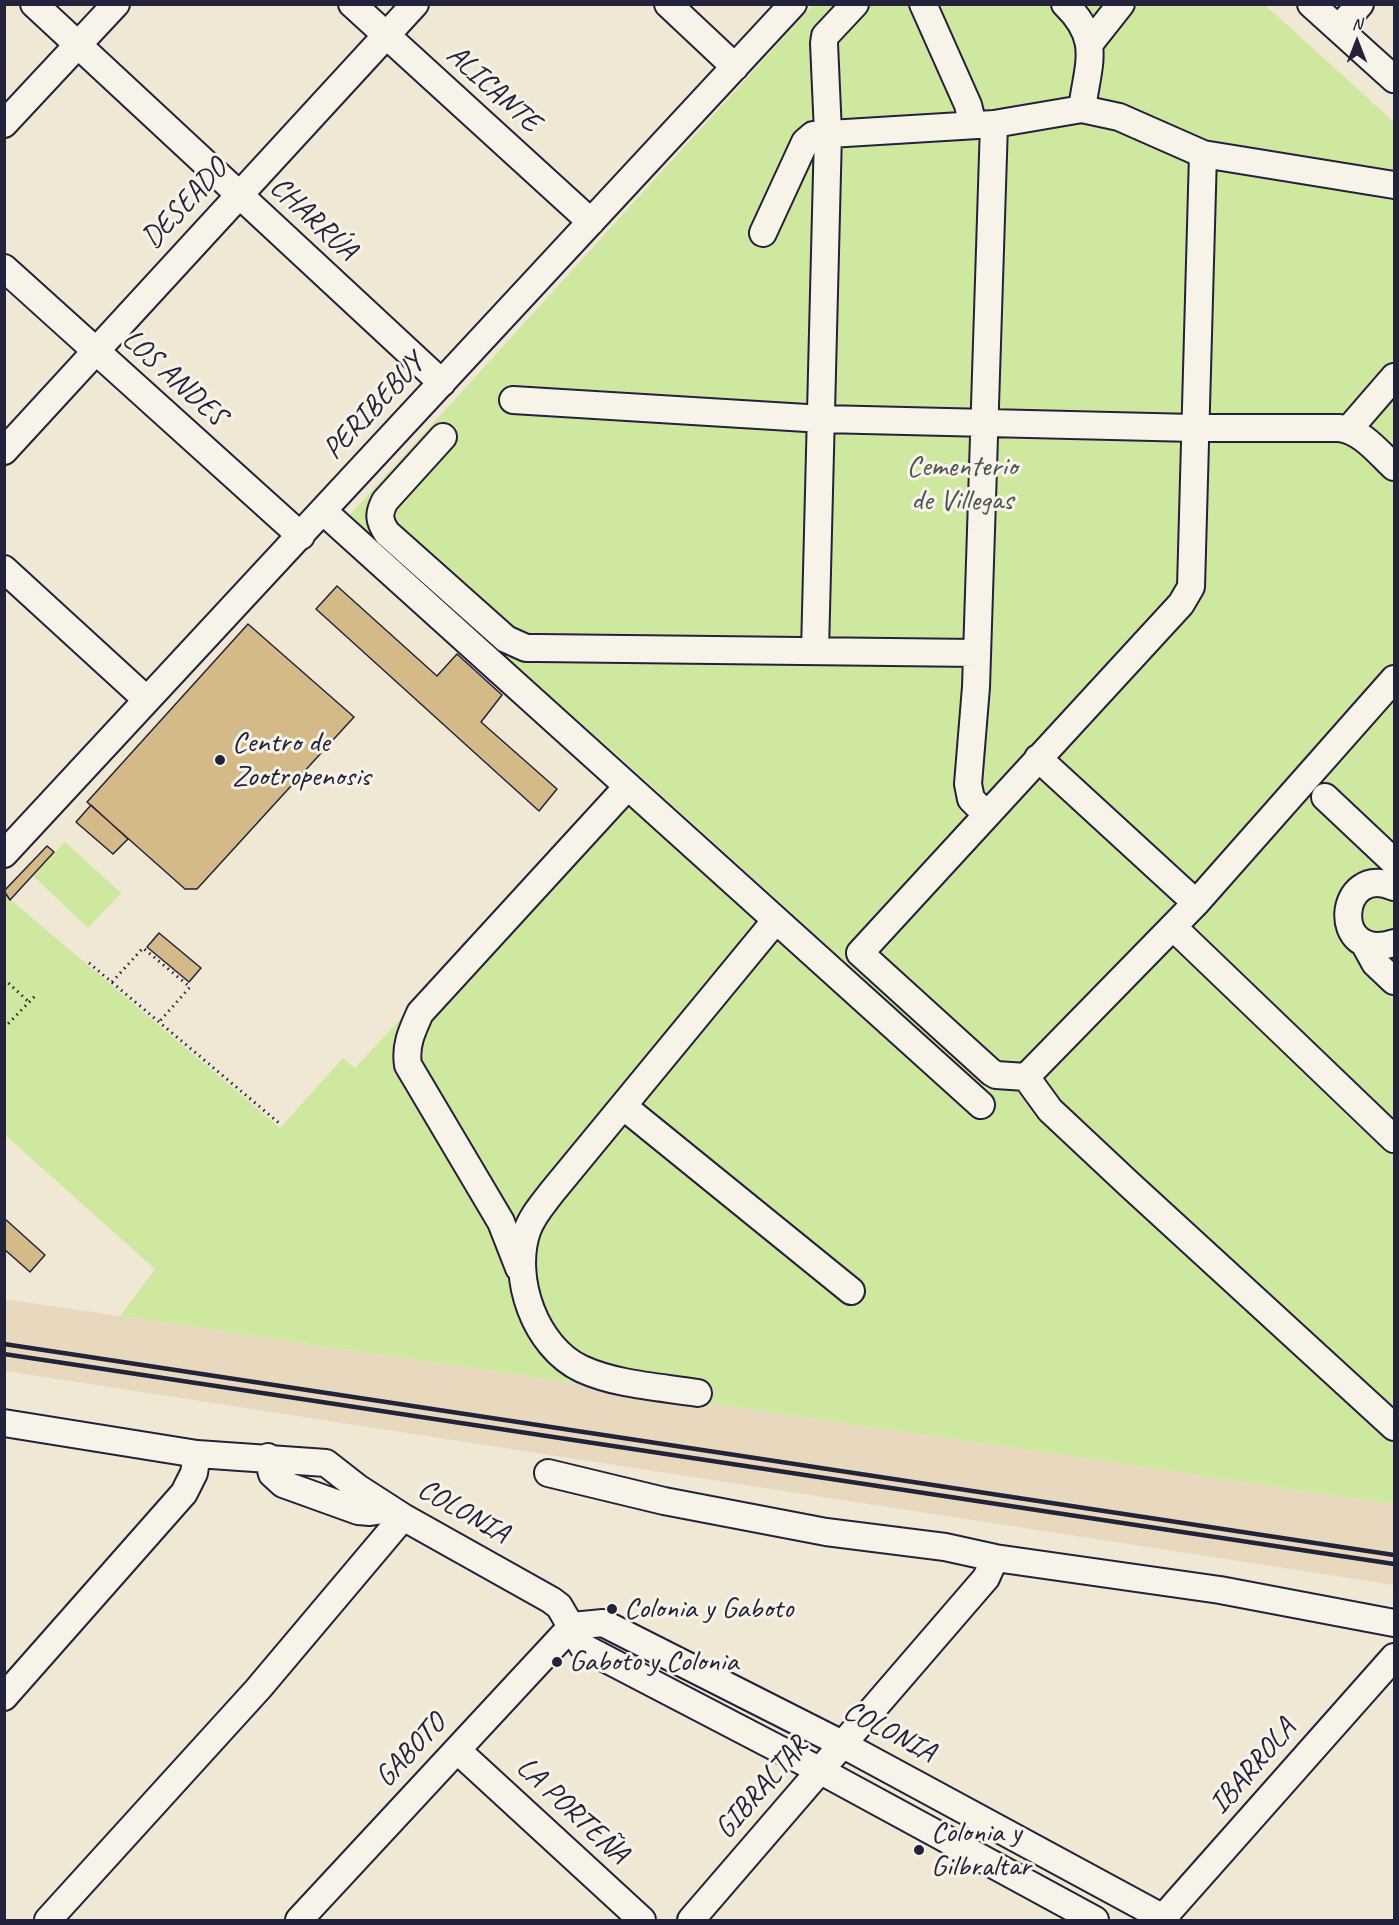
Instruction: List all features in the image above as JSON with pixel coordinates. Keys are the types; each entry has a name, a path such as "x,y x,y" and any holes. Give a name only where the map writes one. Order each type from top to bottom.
{"street":[{"name":"CHARRÚA","path":"34,4 442,383"},
{"path":"4,124 116,4"},
{"name":"ALICANTE","path":"352,4 591,222"},
{"name":"DESEADO","path":"4,451 415,4"},
{"path":"668,4 735,67"},
{"name":"PERIBEBUY","path":"4,854 793,4"},
{"path":"815,651 823,419 828,133 825,36 855,4"},
{"path":"923,4 968,105 983,125 986,424 968,791 971,799 986,814"},
{"path":"1065,4 1081,22 1091,42"},
{"path":"1082,109 1091,42 1121,4"},
{"path":"1311,4 1395,79"},
{"path":"1339,28 1360,4"},
{"path":"763,233 808,137 828,133 983,125 1082,109 1119,117 1203,153 1395,185"},
{"path":"1203,153 1191,579 1187,596 860,952 996,1075 1026,1077 1196,903 1395,679"},
{"name":"LOS ANDES","path":"4,268 300,536"},
{"path":"1349,429 1395,377"},
{"path":"513,400 823,419 1194,428 1349,429 1395,467"},
{"path":"443,437 385,501 380,509 381,524 387,533 506,639 526,648 976,653"},
{"path":"323,511 981,1105"},
{"path":"4,568 147,700"},
{"path":"1038,758 1196,903"},
{"path":"628,786 420,1013 408,1038 406,1052 408,1065 501,1222 517,1260 536,1324 553,1347 582,1370 632,1383 698,1393"},
{"path":"1325,797 1395,862"},
{"path":"1395,887 1373,883 1364,887 1350,901 1348,920 1351,929 1364,943 1375,963 1395,981"},
{"path":"524,1286 525,1241 532,1219 776,920"},
{"path":"1173,927 1395,1139"},
{"path":"1364,943 1374,946 1395,943"},
{"path":"1026,1077 1050,1110 1395,1427"},
{"path":"623,1106 851,1291"},
{"path":"4,1423 197,1454 267,1457 272,1474 283,1484 358,1511 396,1513"},
{"path":"4,1697 184,1493 194,1473 197,1454"},
{"name":"COLONIA","path":"267,1457 315,1461 333,1467 358,1488 396,1513 551,1600 559,1606 583,1647 821,1771 1095,1920"},
{"path":"548,1473 700,1508 826,1532 945,1547 995,1558 1209,1588 1395,1623"},
{"path":"48,1920 258,1689 396,1513"},
{"name":"GIBRALTAR","path":"691,1920 987,1578 995,1558"},
{"name":"COLONIA","path":"572,1626 603,1623 843,1744 1164,1920"},
{"name":"GABOTO","path":"299,1920 572,1626"},
{"name":"IBARROLA","path":"1164,1920 1395,1657"},
{"name":"LA PORTEÑA","path":"457,1750 642,1920"}],"path":[{"path":"112,982 143,948 190,987 159,1022"},
{"path":"90,963 279,1123"},
{"path":"4,979 29,1002"},
{"path":"4,1028 34,996"}],"shaded area":[{"path":"4,1299 1394,1504 1394,1585 5,1371"}],"green space":[{"name":"Cementerio de Villegas","path":"813,5 1265,5 1394,122 1394,1504 120,1316 155,1269 5,1135 5,895 280,1128 343,1058 355,1068 613,790 347,518","holes":["435,596 624,761 885,998"]},
{"path":"65,842 121,893 88,928 32,875"}],"building":[{"path":"337,586 437,676 457,654 502,695 481,722 557,789 539,811 316,609"},
{"name":"Centro de Zootropenosis","path":"248,624 354,717 197,889 185,889 87,802"},
{"path":"91,805 128,839 113,854 76,822"},
{"path":"47,846 54,852 10,900 4,891"},
{"path":"159,933 201,968 189,982 147,947"},
{"path":"4,1218 45,1255 30,1272 4,1249"}],"railway":[{"path":"4,1344 1394,1555"},
{"path":"4,1354 1394,1564"}],"place":[{"name":"Centro de Zootropenosis","path":"220,760"},
{"name":"Colonia y Gaboto","path":"612,1609"},
{"name":"Gaboto y Colonia","path":"557,1662"},
{"name":"Colonia y Gilbraltar","path":"919,1850"}]}
